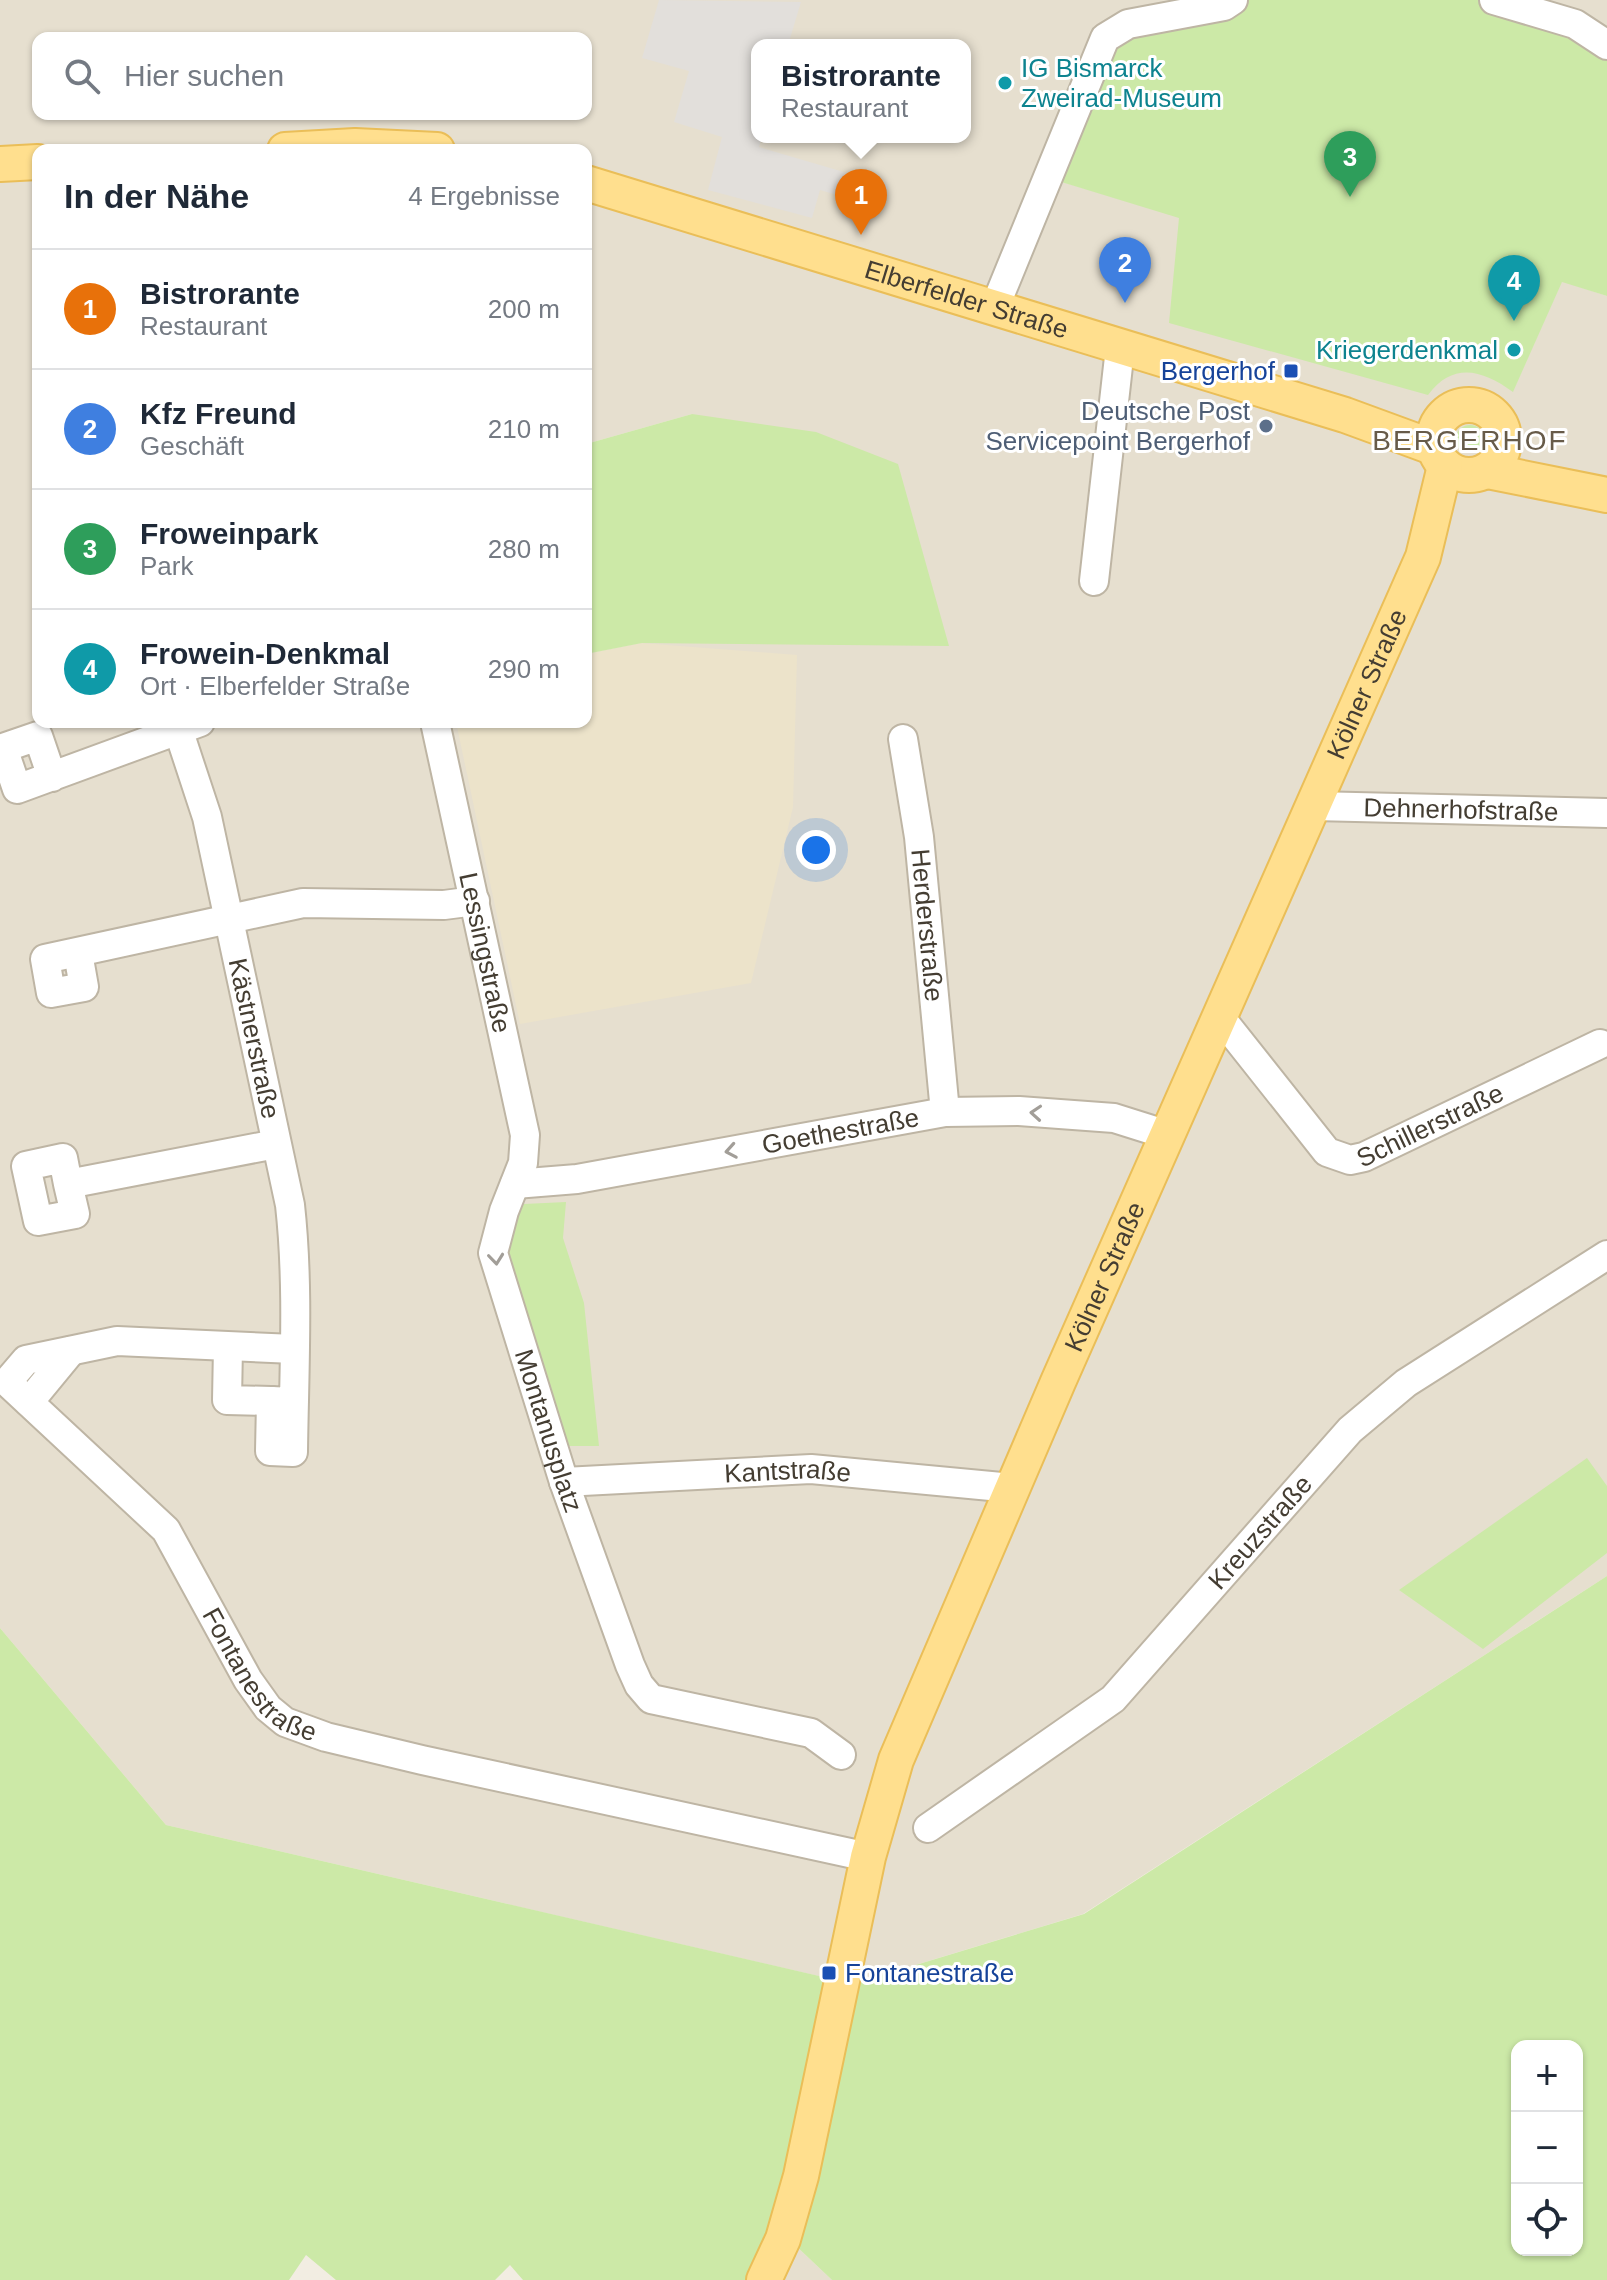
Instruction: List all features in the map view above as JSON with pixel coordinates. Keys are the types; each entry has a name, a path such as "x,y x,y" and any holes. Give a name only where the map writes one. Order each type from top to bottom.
{"main road":[{"path":"0,164 32,162"},
{"name":"Elberfelder Straße","path":"592,185 1345,415 1388,414 1432,420 1457,456 1607,492"},
{"name":"Elberfelder Straße","path":"1457,456 1458,407 1476,406 1493,414 1511,448 1528,459 1607,492"},
{"name":"Kölner Straße","path":"764,2280 793,2204 868,1857 887,1783 905,1736 1428,544 1457,456 1501,457 1505,438"}],"street":[{"path":"994,309 1105,38 1128,24 1224,6 1233,0"},
{"path":"1494,0 1575,24 1607,45"},
{"path":"1094,581 1120,348"},
{"path":"52,777 186,728"},
{"name":"Kästnerstraße","path":"189,728 231,919 295,1248 294,1349 282,1402 227,1400 228,1347"},
{"name":"Lessingstraße","path":"436,728 523,1119 525,1149 515,1184"},
{"name":"Herderstraße","path":"903,739 919,837 945,1112"},
{"name":"Dehnerhofstraße","path":"1313,806 1607,813"},
{"path":"78,953 303,903 444,905 475,901"},
{"name":"Schillerstraße","path":"1220,1017 1327,1152 1350,1160 1364,1157 1600,1044"},
{"name":"Goethestraße","path":"515,1184 577,1179 945,1112 1019,1111 1114,1118 1168,1135"},
{"path":"68,1184 276,1144"},
{"name":"Montanusplatz","path":"515,1184 493,1253 564,1482 634,1675 651,1699 811,1733 841,1755"},
{"name":"Kreuzstraße","path":"928,1828 1113,1699 1350,1430 1420,1374 1607,1255"},
{"name":"Fontanestraße","path":"228,1347 117,1341 26,1360 7,1382 166,1530 248,1680 268,1708 285,1722 326,1737 422,1760 868,1857"},
{"path":"228,1347 294,1349"},
{"name":"Kantstraße","path":"564,1482 811,1469 1012,1488"}],"shaded area":[{"path":"0,0 1241,0 1046,177 1179,217 1437,382 1451,373 1472,370 1492,377 1513,391 1562,281 1607,296 1607,1576 1083,1914 853,1984 166,1825 0,1628"},
{"path":"659,0 801,2 790,39 751,39 751,143 760,143 759,147 888,185 881,208 820,190 812,218 708,190 722,137 674,122 689,71 642,58"},
{"path":"1545,0 1607,0 1607,28 1593,23"},
{"path":"641,643 797,655 793,807 751,983 520,1024 457,728 592,728 592,653"},
{"path":"794,2244 832,2280 778,2280"}],"green space":[{"path":"1241,0 1545,0 1607,29 1607,296 1562,282 1513,392 1491,378 1469,372 1448,377 1428,395 1169,323 1179,218 1045,177 1118,39"},
{"path":"692,414 816,432 898,464 949,646 642,643 592,653 592,442"},
{"path":"1470,425 1480,429 1484,439 1480,449 1470,453 1460,449 1456,439 1460,429"},
{"path":"566,1202 563,1238 584,1303 599,1446 564,1446 507,1262 509,1234 524,1204"},
{"path":"1587,1458 1607,1486 1607,1553 1483,1649 1399,1590"},
{"path":"1607,1576 1607,2280 832,2280 794,2244 853,1984 1084,1914"},
{"path":"0,1628 166,1825 832,1979 778,2214 748,2280 523,2280 510,2265 495,2280 336,2280 306,2255 289,2280 0,2280"}],"place":[{"name":"IG Bismarck Zweirad-Museum","path":"1005,83"},
{"name":"Froweinpark","path":"1350,197"},
{"name":"Bistrorante","path":"861,235"},
{"name":"Kfz Freund","path":"1125,303"},
{"name":"Frowein-Denkmal","path":"1514,321"},
{"name":"Kriegerdenkmal","path":"1514,350"},
{"name":"Bergerhof","path":"1291,371"},
{"name":"Deutsche Post Servicepoint Bergerhof","path":"1266,426"},
{"name":"Fontanestraße","path":"829,1973"}],"district":[{"name":"BERGERHOF","path":"1470,440"}]}
